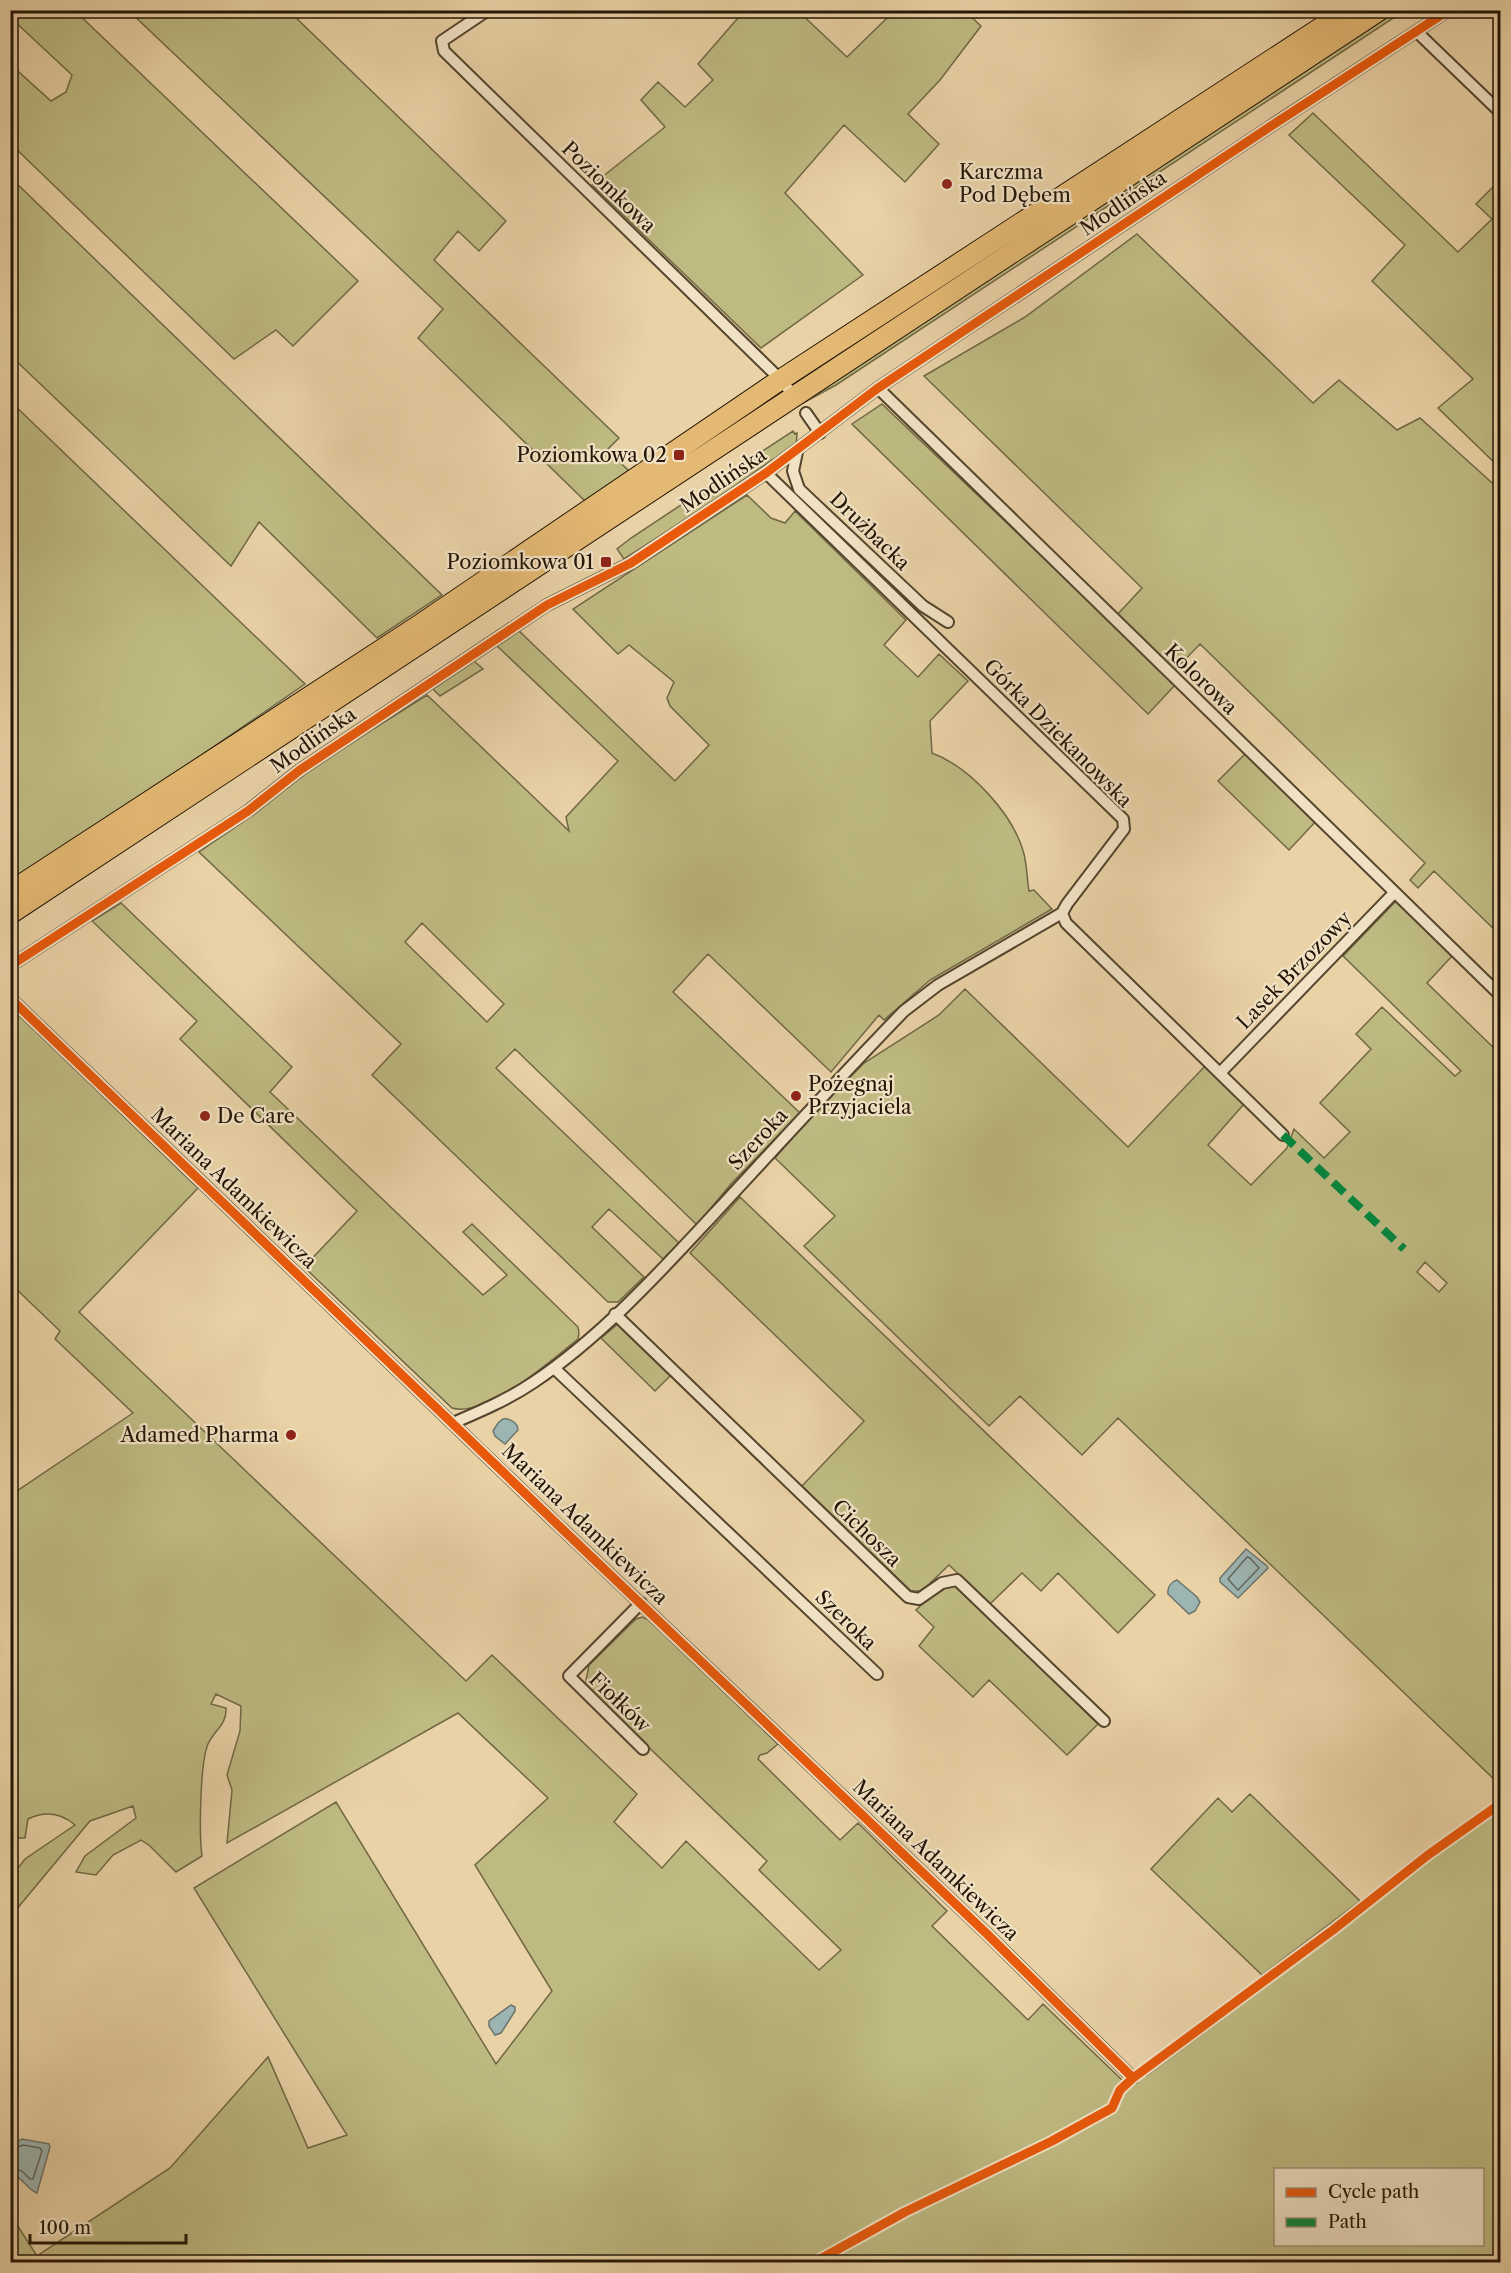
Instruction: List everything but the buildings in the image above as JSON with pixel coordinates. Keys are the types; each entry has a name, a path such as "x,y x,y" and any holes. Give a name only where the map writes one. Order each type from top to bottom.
{"highway":[{"path":"10,892 418,626 781,380 1348,10"},
{"path":"10,914 1380,10"}],"street":[{"name":"Poziomkowa","path":"488,10 442,41 444,51 781,380 794,396"},
{"name":"Modlińska","path":"10,966 248,811 300,770 528,617 547,605 631,563 766,473 878,388 1449,10"},
{"path":"1417,32 1500,112"},
{"name":"Kolorowa","path":"878,388 1500,995"},
{"path":"806,413 820,433"},
{"name":"Drużbacka","path":"797,451 793,471 800,489 923,606 948,622"},
{"name":"Górka Dziekanowska","path":"766,473 1123,819 1124,830 1062,913"},
{"name":"Lasek Brzozowy","path":"1220,1072 1394,893"},
{"path":"1062,913 1065,923 1283,1135"},
{"name":"Szeroka","path":"453,1423 513,1395 554,1368 615,1314 682,1248 904,1011 938,985 1062,913"},
{"name":"Mariana Adamkiewicza","path":"10,998 987,1934 1133,2078"},
{"name":"Cichosza","path":"615,1314 908,1598 919,1599 942,1583 957,1580 1104,1721"},
{"name":"Szeroka","path":"554,1368 877,1674"},
{"name":"Fiołków","path":"641,1604 569,1676 643,1749"}],"shaded area":[{"path":"11,10 75,11 358,281 293,346 276,330 234,359 11,144 11,65 51,101 66,92 72,75 11,18"},
{"path":"129,11 289,11 506,221 479,251 458,231 434,260 619,438 607,450 629,471 585,501 418,338 443,309"},
{"path":"744,11 798,11 847,57 887,18 880,11 965,11 981,26 940,80 908,114 939,144 905,182 844,125 785,193 863,275 761,348 592,185 665,127 641,100 658,82 685,107 713,80 698,64"},
{"path":"1391,11 1404,11 836,385 803,403"},
{"path":"1313,113 1458,252 1492,219 1476,204 1500,180 1500,468 1438,408 1473,379 1372,281 1405,245 1289,135"},
{"path":"11,178 442,595 377,638 259,522 231,566 11,356"},
{"path":"1137,234 1313,403 1339,380 1397,430 1420,418 1500,490 1500,935 1434,871 1418,888 1410,880 1425,863 1200,644 1175,670 1117,615 1142,588 924,376 1025,317"},
{"path":"11,402 305,684 11,886"},
{"path":"882,404 1176,684 1148,714 852,424"},
{"path":"793,431 797,433 796,448 772,460 698,512 624,559 617,549 631,538"},
{"path":"747,495 771,518 785,523 795,511 906,620 884,645 918,677 939,654 968,681 930,721 932,753 961,769 989,794 1001,809 1019,839 1026,863 1029,891 1034,890 1052,909 930,980 884,1020 879,1015 831,1072 708,954 673,992 800,1113 731,1184 697,1225 515,1049 496,1068 679,1243 663,1259 609,1209 592,1227 644,1277 618,1302 608,1302 372,1075 401,1044 199,852 343,748 427,695 569,831 566,817 618,761 496,645 518,630 675,781 709,745 670,706 667,698 674,682 629,645 618,654 573,609","holes":["422,923 504,1004 487,1022 405,942"]},
{"path":"474,661 483,669 440,696 433,689"},
{"path":"1245,754 1316,821 1289,850 1218,781"},
{"path":"1397,900 1453,955 1427,983 1500,1054 1500,1785 1118,1418 1082,1455 1020,1396 989,1426 804,1246 835,1216 775,1158 807,1121 864,1063 939,1015 965,989 1128,1147 1205,1066 1244,1104 1208,1145 1251,1185 1287,1148 1294,1129 1324,1158 1350,1132 1320,1103 1371,1049 1356,1034 1382,1007 1455,1076 1461,1071 1343,956","holes":["1425,1262 1447,1283 1439,1292 1417,1272"]},
{"path":"121,903 292,1067 270,1092 483,1295 507,1275 463,1232 472,1224 578,1327 578,1339 518,1386 500,1396 482,1405 466,1409 452,1408 304,1267 357,1211 180,1039 197,1021 92,921"},
{"path":"11,1007 198,1188 79,1312 466,1681 492,1655 637,1794 614,1822 662,1868 686,1841 819,1970 841,1950 759,1870 767,1861 585,1686 589,1665 636,1619 642,1617 649,1620 778,1744 767,1753 760,1755 758,1759 840,1840 858,1823 947,1911 932,1926 1028,2020 1043,2004 1122,2080 1146,2076 1312,1952 1431,1859 1500,1811 1500,2262 11,2262 10,2214 37,2256 170,2168 268,2057 308,2148 347,2135 194,1888 336,1802 496,2064 552,1991 475,1865 548,1798 458,1713 227,1843 232,1790 227,1775 240,1731 241,1706 216,1694 211,1704 226,1708 226,1714 205,1753 201,1799 202,1856 176,1872 141,1840 113,1855 96,1875 76,1872 85,1856 136,1818 133,1806 90,1821 16,1910 11,1909 11,1877 25,1859 75,1825 58,1815 40,1815 28,1819 25,1838 11,1838 11,1495 133,1413 55,1339 60,1331 11,1284"},
{"path":"740,1197 1155,1595 1118,1633 1058,1573 1041,1591 1022,1573 990,1604 949,1565 922,1591 911,1591 802,1486 864,1421 690,1253"},
{"path":"619,1323 672,1374 655,1391 601,1338"},
{"path":"954,1583 1098,1724 1067,1755 989,1680 973,1697 919,1646 934,1627 916,1610 943,1584"},
{"path":"1250,1794 1360,1901 1262,1975 1151,1869 1218,1798 1232,1812"}],"water":[{"path":"503,1419 513,1422 517,1425 518,1430 505,1444 495,1436 493,1431"},
{"path":"1246,1549 1268,1568 1238,1598 1220,1582 1220,1578"},
{"path":"1177,1580 1200,1602 1195,1611 1189,1614 1168,1594 1170,1585"},
{"path":"511,2005 515,2007 515,2011 501,2033 495,2035 489,2026 489,2021"},
{"path":"22,2139 49,2144 50,2147 37,2193 11,2173 11,2146"}],"marked path":[{"path":"1283,1135 1404,1249"}],"cycle path":[{"path":"10,966 248,811 300,770 547,605 631,563 766,473 878,388 1449,10"},
{"path":"10,998 987,1934 1133,2078"},
{"path":"815,2262 905,2212 1052,2141 1112,2108 1120,2090 1133,2078 1333,1930 1428,1855 1500,1804"}],"place":[{"name":"Karczma Pod Dębem","path":"947,184"},
{"name":"Poziomkowa 02","path":"679,455"},
{"name":"Poziomkowa 01","path":"606,562"},
{"name":"Pożegnaj Przyjaciela","path":"796,1096"},
{"name":"De Care","path":"205,1116"},
{"name":"Adamed Pharma","path":"291,1435"}]}
